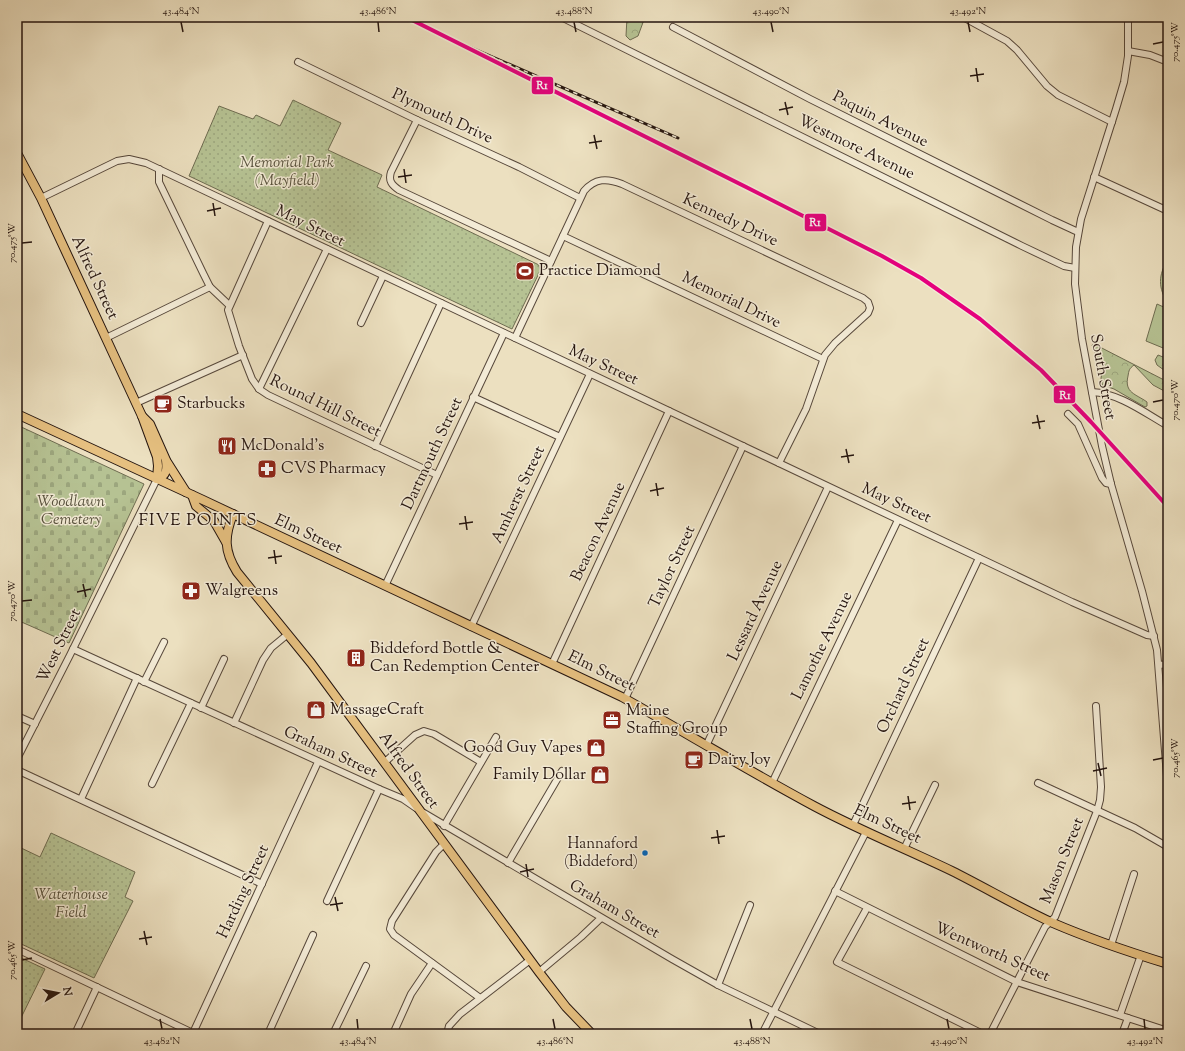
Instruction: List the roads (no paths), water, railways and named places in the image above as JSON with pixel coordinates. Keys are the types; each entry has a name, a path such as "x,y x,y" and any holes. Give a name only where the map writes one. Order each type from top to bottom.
{"main road":[{"name":"Alfred Street","path":"17,153 41,198 142,416 157,457 157,479"},
{"name":"Elm Street","path":"17,414 625,699 772,783 852,825 904,848 1051,922 1111,945 1168,964"},
{"name":"Alfred Street","path":"142,416 150,424 166,460 196,506 210,517 217,525 226,543 230,558 237,572 288,634 385,762 539,972 569,1011 592,1034"},
{"path":"157,479 165,474 166,460"},
{"name":"Alfred Street","path":"226,543 227,532 233,514"}],"street":[{"name":"Westmore Avenue","path":"561,17 1022,246 1059,264 1075,268"},
{"path":"963,17 1008,41 1047,86 1058,95 1112,122"},
{"name":"South Street","path":"1128,17 1127,67 1122,89 1082,214 1078,232 1075,268 1076,294 1082,339 1102,446 1111,484 1154,636 1159,665 1167,743 1168,789"},
{"name":"Paquin Avenue","path":"673,27 817,102 1078,232"},
{"path":"1128,51 1150,55 1168,62"},
{"name":"Plymouth Drive","path":"298,62 417,120 519,167 577,197"},
{"path":"417,120 391,172 390,181 393,185 399,190 551,261"},
{"name":"May Street","path":"41,198 110,165 124,160 138,160 1072,602 1148,635 1154,636"},
{"path":"159,169 159,182 210,287 229,305 268,221"},
{"path":"1094,176 1168,211"},
{"name":"Kennedy Drive","path":"515,338 563,236 577,197 596,181 607,179 616,181 863,298 868,302 870,306 868,313 830,349 823,359"},
{"name":"Memorial Drive","path":"563,236 823,359"},
{"path":"259,389 326,249"},
{"path":"361,323 383,276"},
{"path":"106,338 210,287"},
{"path":"375,446 441,303"},
{"name":"Round Hill Street","path":"229,305 229,314 243,355 254,383 259,389 317,419 437,475"},
{"name":"Dartmouth Street","path":"385,586 504,333"},
{"path":"136,404 243,355"},
{"path":"779,463 806,409 823,359"},
{"name":"Amherst Street","path":"471,627 590,374"},
{"path":"1092,392 1105,394 1122,401 1168,426"},
{"path":"473,397 560,437"},
{"name":"Beacon Avenue","path":"552,664 669,411"},
{"path":"1068,414 1078,424 1102,478 1106,483 1111,484"},
{"name":"Taylor Street","path":"625,699 743,446"},
{"name":"West Street","path":"17,759 157,479"},
{"name":"Lessard Avenue","path":"706,746 828,487"},
{"name":"Lamothe Avenue","path":"772,783 898,520"},
{"name":"Orchard Street","path":"852,825 979,558"},
{"path":"234,723 263,660 271,648 288,634"},
{"path":"144,682 164,642"},
{"name":"Graham Street","path":"73,649 318,762 403,799 444,826 718,985 820,1034"},
{"path":"202,708 224,659"},
{"path":"1159,665 1168,664"},
{"path":"81,799 137,678"},
{"path":"152,784 191,703"},
{"name":"Mason Street","path":"990,1034 1045,927 1055,917 1097,811 1101,787 1096,706"},
{"path":"17,716 35,724"},
{"path":"385,762 414,735 424,731 434,734 481,762"},
{"path":"444,826 496,737"},
{"name":"Harding Street","path":"194,1033 318,762"},
{"path":"17,770 262,884"},
{"path":"508,863 562,771"},
{"path":"1038,783 1135,828 1168,847"},
{"path":"904,848 935,785"},
{"path":"327,901 378,789"},
{"path":"762,1034 866,832"},
{"path":"444,844 436,852 392,921 390,927 393,934 480,998"},
{"path":"1111,945 1134,874"},
{"name":"Wentworth Street","path":"835,892 1017,982 1168,1031"},
{"path":"718,985 750,905"},
{"path":"867,908 837,962 983,1034"},
{"path":"539,972 581,938 601,918"},
{"path":"268,1034 313,935"},
{"path":"17,949 194,1033"},
{"path":"1120,1015 1141,955"},
{"path":"447,1034 449,1026 456,1018 530,960"},
{"path":"393,1034 414,989 432,963"},
{"path":"333,1034 366,966"},
{"path":"75,1034 97,987"},
{"path":"1122,1034 1128,1018"}],"railway":[{"path":"433,31 678,138"}],"place":[{"name":"Practice Diamond","path":"525,271"},
{"name":"Starbucks","path":"163,404"},
{"name":"McDonald's","path":"227,446"},
{"name":"CVS Pharmacy","path":"267,469"},
{"name":"Walgreens","path":"191,591"},
{"name":"Biddeford Bottle & Can Redemption Center","path":"356,658"},
{"name":"MassageCraft","path":"316,710"},
{"name":"Maine Staffing Group","path":"612,720"},
{"name":"Good Guy Vapes","path":"596,748"},
{"name":"Dairy Joy","path":"694,760"},
{"name":"Family Dollar","path":"600,775"},
{"name":"Hannaford (Biddeford)","path":"645,853"}],"district":[{"name":"FIVE POINTS","path":"198,521"}],"park label":[{"name":"Memorial Park (Mayfield)","path":"287,172"},
{"name":"Woodlawn Cemetery","path":"71,511"},
{"name":"Waterhouse Field","path":"71,904"}]}
